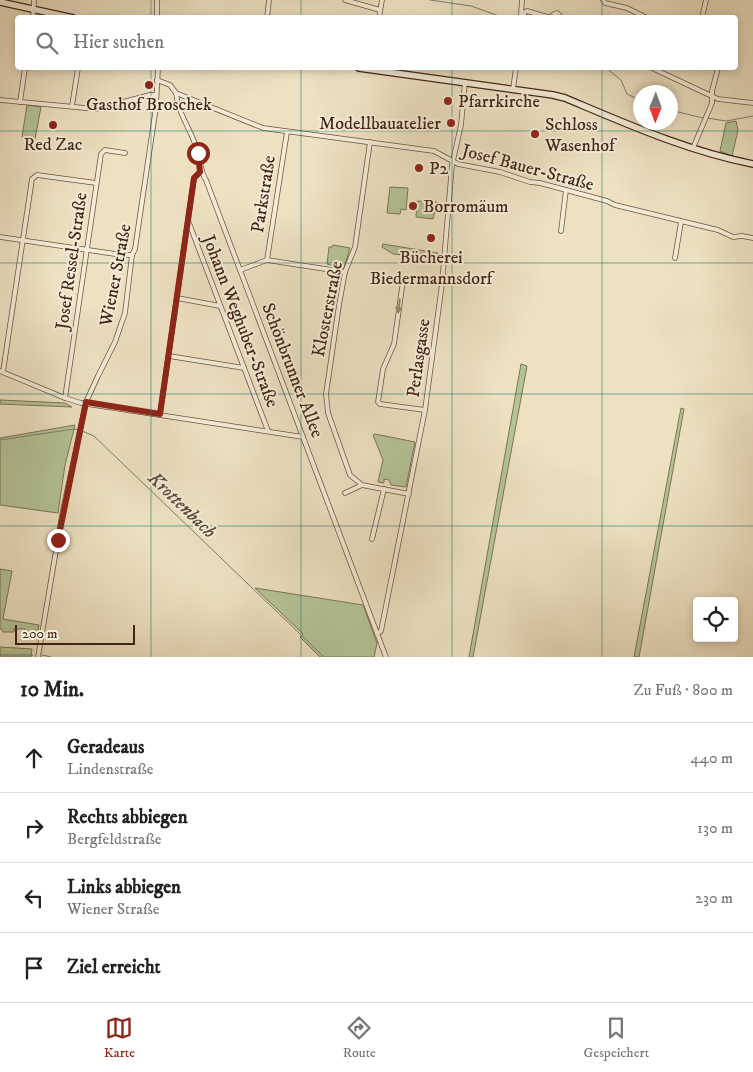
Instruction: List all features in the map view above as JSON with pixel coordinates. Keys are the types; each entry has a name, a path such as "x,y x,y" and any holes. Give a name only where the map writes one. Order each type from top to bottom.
{"street":[{"path":"33,15 34,0"},
{"path":"157,0 157,15"},
{"path":"267,15 269,0"},
{"path":"345,0 380,10"},
{"path":"379,15 382,0"},
{"path":"522,0 522,15"},
{"path":"603,0 605,3 627,8 641,15"},
{"path":"703,15 706,0"},
{"path":"0,2 60,15"},
{"path":"523,15 527,11 541,15"},
{"path":"20,102 25,70"},
{"path":"72,106 78,70"},
{"name":"Wiener Straße","path":"38,657 55,553 86,402 116,342 125,313 156,95 158,70"},
{"path":"384,70 565,98 624,124 716,156 753,164"},
{"path":"513,89 516,70"},
{"path":"656,70 718,99 753,103"},
{"path":"693,148 712,103 718,70"},
{"name":"Josef Bauer-Straße","path":"157,80 170,85 176,93 263,128 434,151 458,164 500,172 530,182 607,201 615,205 718,230 730,236 753,238"},
{"name":"Perlasgasse","path":"377,634 381,631 425,410 442,284 452,162 461,125 465,82"},
{"name":"Schönbrunner Allee","path":"176,93 177,103 198,153 200,172 206,180 386,657"},
{"path":"0,100 96,109 156,95"},
{"name":"Parkstraße","path":"267,260 287,132"},
{"name":"Klosterstraße","path":"362,485 350,475 328,413 326,394 345,272 355,247 370,142"},
{"name":"Josef Ressel-Straße","path":"65,398 101,154 105,150 125,154"},
{"path":"160,414 194,178 200,172"},
{"path":"96,183 37,174 32,179 2,372 65,398 303,437"},
{"path":"561,230 566,190"},
{"name":"Johann Weghuber-Straße","path":"188,221 268,431"},
{"path":"676,258 681,222"},
{"path":"0,237 132,255"},
{"path":"240,270 267,260 345,272"},
{"path":"425,410 380,404 378,402 383,369 394,344 403,281 407,278 442,284"},
{"path":"177,298 220,306"},
{"path":"168,356 244,368"},
{"path":"344,493 362,485 409,494"},
{"path":"372,539 384,489"}],"green space":[{"path":"27,105 41,107 35,139 22,137"},
{"path":"736,121 738,130 732,156 720,151 726,123"},
{"path":"390,187 408,188 406,210 401,209 400,214 387,213"},
{"path":"417,201 437,202 433,219 416,217"},
{"path":"383,244 438,253 436,259 393,254 382,247"},
{"path":"333,245 350,248 344,268 327,264 329,247"},
{"path":"521,364 527,366 473,657 469,657"},
{"path":"0,400 65,403 72,407 0,404"},
{"path":"681,408 684,409 639,657 634,657"},
{"path":"75,425 65,465 58,513 0,505 0,438"},
{"path":"373,435 415,442 406,487 391,485 389,480 384,479 384,483 378,482 383,460"},
{"path":"0,569 12,571 3,619 39,625 37,636 25,634 25,629 3,632 0,629"},
{"path":"255,588 363,605 377,643 374,657 320,657 300,637 303,634"},
{"path":"0,647 32,649 31,657 0,657"}],"waterway":[{"path":"430,0 471,6 496,15"},
{"path":"608,70 621,80 627,94 633,97"},
{"path":"678,112 703,118"},
{"path":"707,118 726,121 753,116"},
{"name":"Krottenbach","path":"0,440 74,429 78,430"},
{"name":"Krottenbach","path":"82,431 94,436 324,657"},
{"path":"0,655 33,655"},
{"path":"42,655 51,657"}],"place":[{"name":"Gasthof Broschek","path":"149,85"},
{"name":"Pfarrkirche","path":"448,101"},
{"name":"Modellbauatelier","path":"451,123"},
{"name":"Red Zac","path":"53,125"},
{"name":"Schloss Wasenhof","path":"535,134"},
{"name":"P2","path":"419,168"},
{"name":"Borromäum","path":"413,206"},
{"name":"Bücherei Biedermannsdorf","path":"431,238"}],"route":[{"path":"58,540 86,402 160,414 194,178 200,172 198,153"}]}
